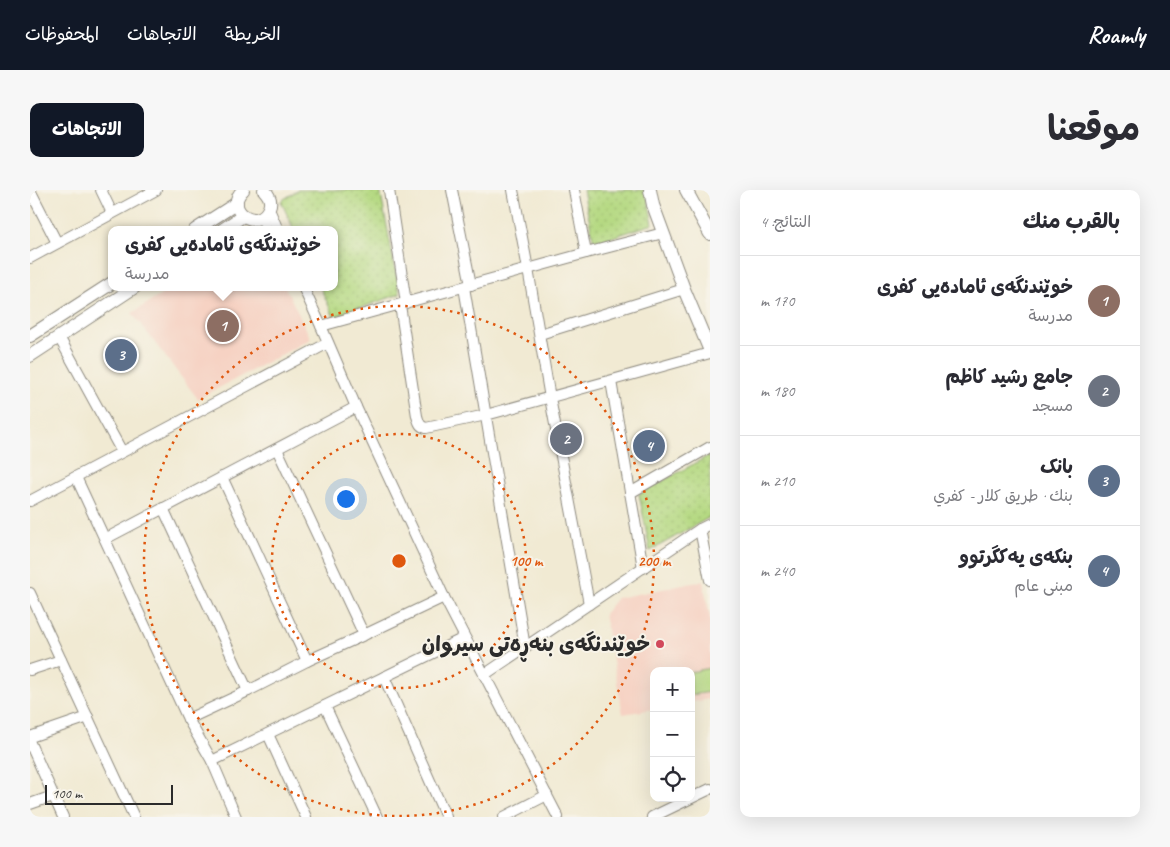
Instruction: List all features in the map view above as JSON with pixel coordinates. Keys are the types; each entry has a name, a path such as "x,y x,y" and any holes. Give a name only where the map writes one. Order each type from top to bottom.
{"main road":[{"path":"240,194 237,208 243,216 252,219 265,213 270,201 269,196 264,190"},
{"path":"650,190 663,233 710,352"},
{"path":"686,190 710,233"},
{"path":"200,226 240,194"},
{"path":"228,226 243,216"},
{"path":"30,336 108,287"},
{"path":"30,356 129,291"}],"street":[{"path":"30,190 57,243"},
{"path":"101,190 112,213"},
{"path":"30,258 156,190"},
{"path":"389,190 419,424 422,427 426,428 486,415 710,352"},
{"path":"452,190 486,415 525,647"},
{"path":"513,190 550,398 590,604"},
{"path":"574,190 586,253"},
{"path":"265,213 267,226"},
{"path":"265,213 275,226"},
{"path":"321,326 663,233"},
{"path":"540,334 684,289"},
{"path":"305,291 444,597 558,817"},
{"path":"59,337 122,452"},
{"path":"30,501 328,343"},
{"path":"611,381 643,568"},
{"path":"105,539 356,407"},
{"path":"630,493 710,447"},
{"path":"276,449 364,636"},
{"path":"76,477 188,719 212,761 236,817"},
{"path":"222,477 307,661"},
{"path":"163,508 248,691"},
{"path":"484,675 710,524"},
{"path":"700,530 709,573"},
{"path":"30,593 134,817"},
{"path":"188,719 444,597"},
{"path":"212,761 464,638"},
{"path":"30,670 61,660"},
{"path":"384,677 446,817"},
{"path":"325,706 377,817"},
{"path":"30,737 88,717"},
{"path":"268,734 306,817"},
{"path":"30,743 63,817"},
{"path":"652,817 710,789"},
{"path":"504,817 547,795"},
{"path":"30,804 53,796"}],"shaded area":[{"path":"168,291 287,291 311,339 198,399 132,313"},
{"name":"خوێندنگەی بنەڕەتی سیروان","path":"703,581 710,618 710,699 695,701 695,667 650,667 650,710 623,714 604,614 617,598"}],"green space":[{"path":"298,190 380,190 400,294 334,317 322,291 338,291 338,226 292,226 281,201"},
{"path":"583,190 646,190 653,224 594,243"},
{"path":"710,455 710,517 650,551 639,494"},
{"path":"710,668 710,692 695,694 695,671"}],"place":[{"name":"خوێندنگەی ئامادەیی کفری","path":"223,326"},
{"name":"بانک","path":"121,355"},
{"name":"جامع رشيد كاظم","path":"566,439"},
{"name":"بنکەی یەکگرتوو","path":"649,446"},
{"name":"خوێندنگەی بنەڕەتی سیروان","path":"660,644"}]}
